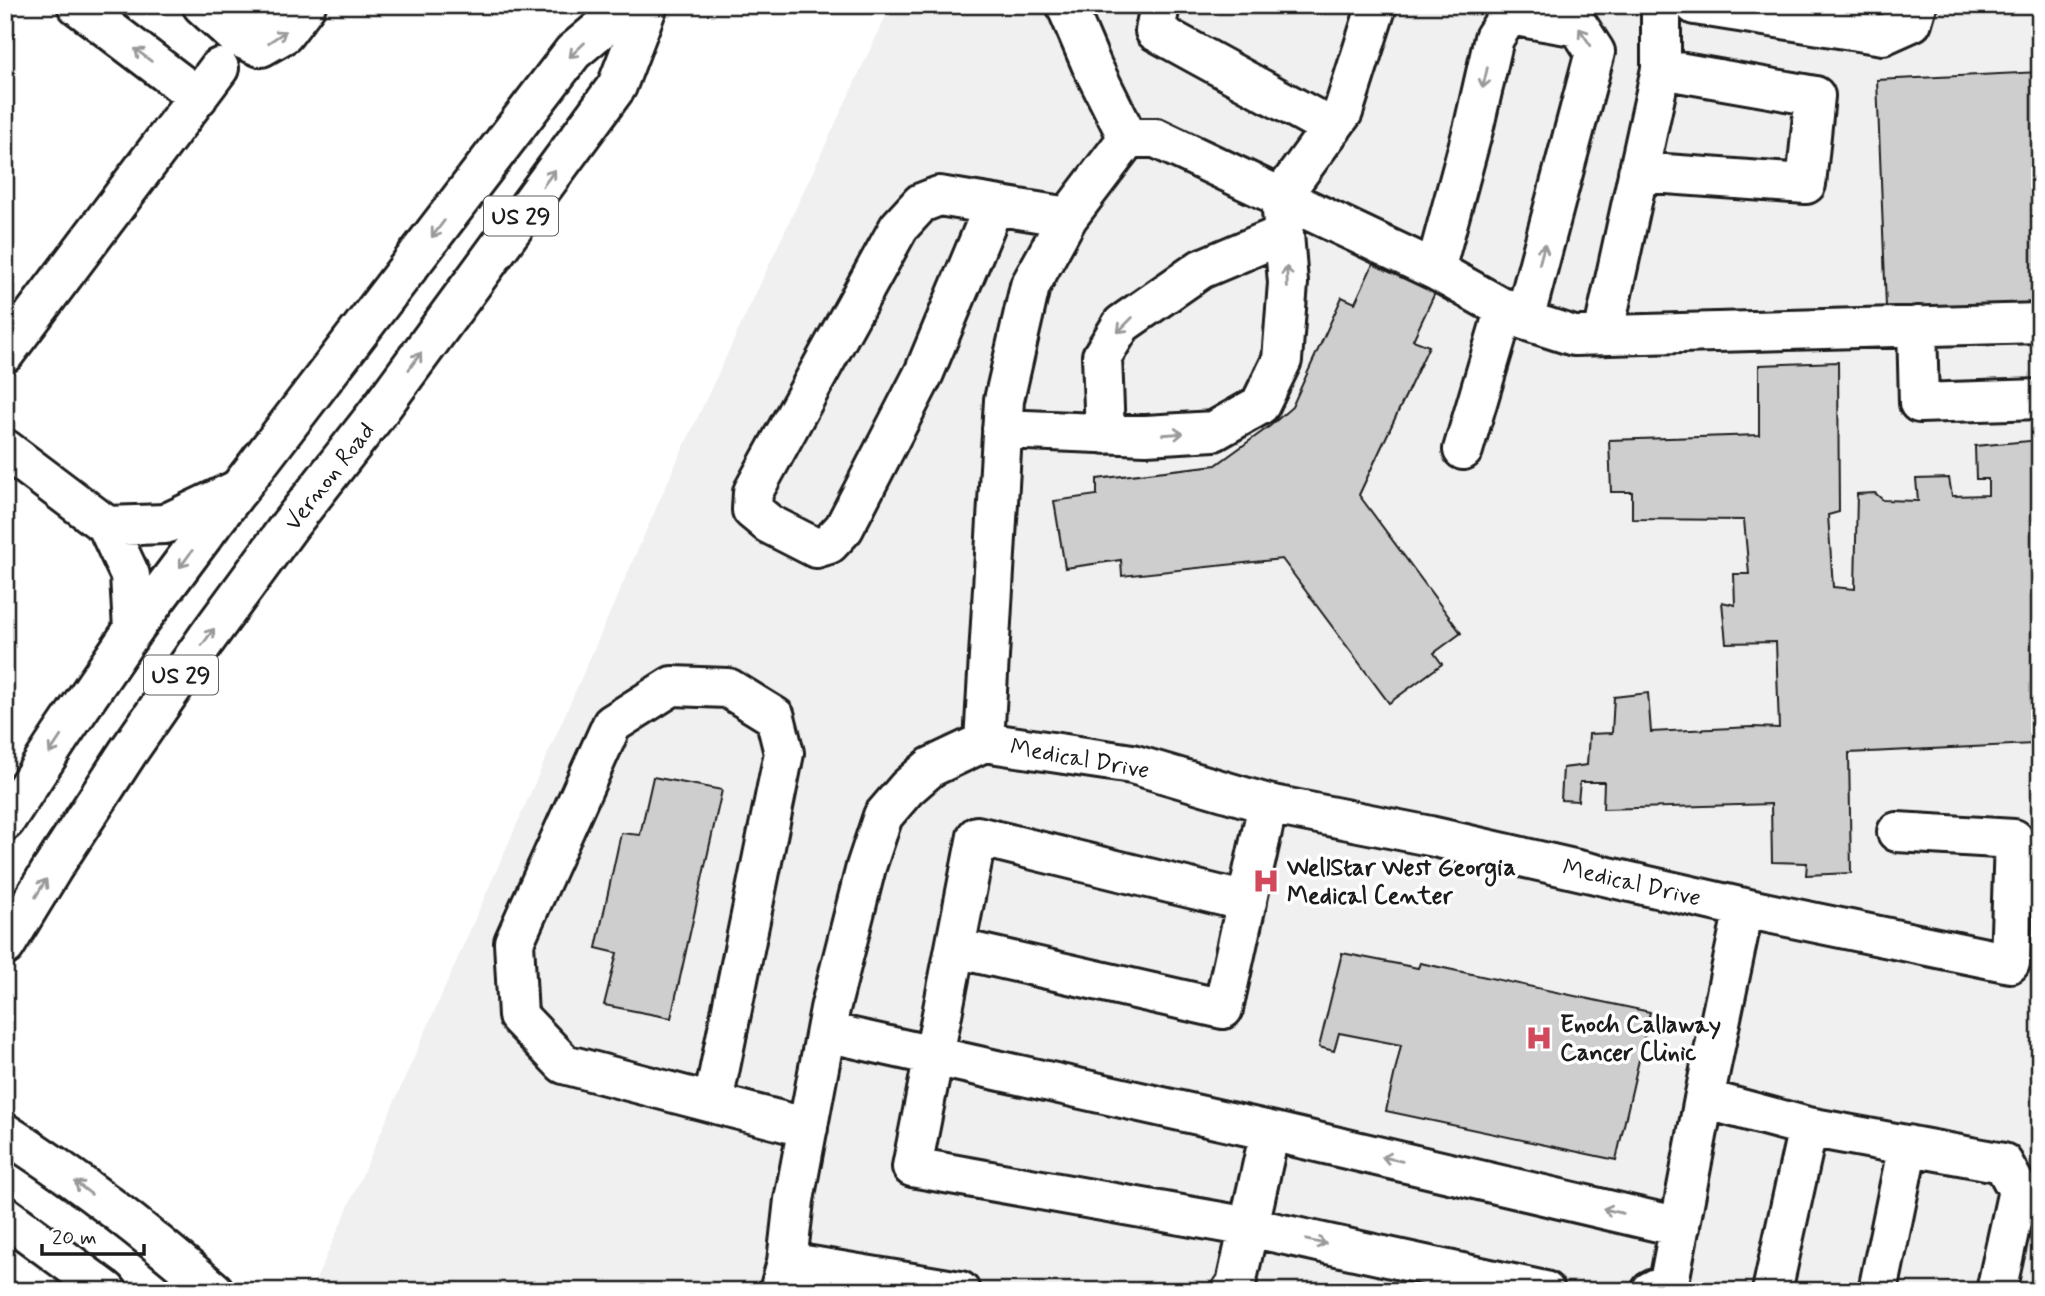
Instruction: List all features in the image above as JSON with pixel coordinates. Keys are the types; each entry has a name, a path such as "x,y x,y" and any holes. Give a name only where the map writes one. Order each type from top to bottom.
{"street":[{"path":"5,353 208,82 77,5"},
{"path":"202,5 236,36 261,47 284,34 306,5"},
{"path":"236,5 260,14 272,5"},
{"name":"US 29","path":"5,821 133,630 573,52 629,5"},
{"name":"Vernon Road","path":"5,946 128,752 207,638 617,86 649,5"},
{"path":"1066,5 1092,66 1128,138"},
{"path":"1160,5 1155,31 1332,128"},
{"path":"1105,434 1102,356 1122,324 1282,216 1343,112 1377,5"},
{"path":"1603,335 1661,69 1661,5"},
{"path":"1695,5 1883,35 1912,22 1917,5"},
{"path":"1435,270 1474,126 1494,37 1509,15 1579,27 1595,52 1515,314 1463,450"},
{"path":"1638,172 1806,184 1815,96 1661,69"},
{"path":"1128,138 1156,138 1282,216 1435,270 1515,314 1574,336 2040,323"},
{"path":"984,742 1004,400 1030,286 1068,217 1128,138"},
{"path":"994,205 924,373 844,528 829,544 816,548 769,524 752,510 754,492 900,227 921,203 939,196 1068,217"},
{"path":"1002,429 1146,435 1214,431 1260,405 1282,360 1287,283 1282,216"},
{"path":"1917,326 1919,403 2040,399"},
{"path":"5,449 107,526 130,575 133,630"},
{"path":"107,526 165,524 239,489"},
{"path":"713,1102 784,753 775,717 728,688 671,686 612,724 514,942 518,1016 564,1064 808,1128"},
{"name":"Medical Drive","path":"960,1291 783,1276 794,1200 830,1009 866,867 883,816 907,788 931,767 984,742 1132,764 1268,804 1430,836 1744,908 2010,963 2014,839 1897,832"},
{"path":"955,948 1223,1009 1268,804"},
{"path":"1247,902 977,836 912,1167 1249,1227 1545,1291"},
{"path":"1651,1291 1669,1282 1744,908"},
{"path":"826,1032 1270,1131 1680,1227"},
{"path":"1704,1099 1808,1126 2003,1163 2018,1190 1996,1291"},
{"path":"1772,1291 1808,1126"},
{"path":"1231,1291 1236,1284 1270,1131"},
{"path":"5,1133 35,1152 156,1243 214,1291"},
{"path":"1878,1291 1908,1145"},
{"path":"5,1216 107,1291"}],"shaded area":[{"name":"WellStar West Georgia Medical Center","path":"891,5 2040,5 2040,1291 311,1291 672,472"}],"building":[{"path":"2040,72 2040,304 1886,307 1877,80"},
{"path":"1373,264 1435,293 1413,340 1429,346 1359,495 1461,633 1434,653 1442,664 1389,703 1282,559 1122,576 1121,560 1065,568 1054,501 1097,495 1097,479 1216,465 1270,426 1292,407 1342,297 1355,303"},
{"path":"1838,362 1839,512 1828,515 1833,587 1855,589 1857,494 1875,493 1883,500 1918,501 1916,479 1949,478 1952,496 1988,495 1988,479 1976,479 1975,446 2040,440 2040,753 2035,753 2033,744 1849,753 1851,873 1806,875 1807,863 1772,862 1771,804 1603,809 1604,782 1580,782 1578,801 1561,800 1563,768 1587,765 1589,734 1612,733 1614,697 1648,693 1651,732 1779,728 1776,642 1726,643 1722,602 1735,605 1734,574 1749,574 1744,520 1632,519 1632,492 1611,492 1609,440 1759,435 1759,365"},
{"path":"653,777 722,790 671,1018 604,1005 617,953 596,948 621,833 640,835"},
{"path":"1342,953 1418,968 1420,963 1650,1012 1616,1160 1386,1111 1401,1045 1339,1033 1334,1051 1319,1047"}],"place":[{"name":"WellStar West Georgia Medical Center","path":"1266,881"},
{"name":"Enoch Callaway Cancer Clinic","path":"1539,1038"}]}
